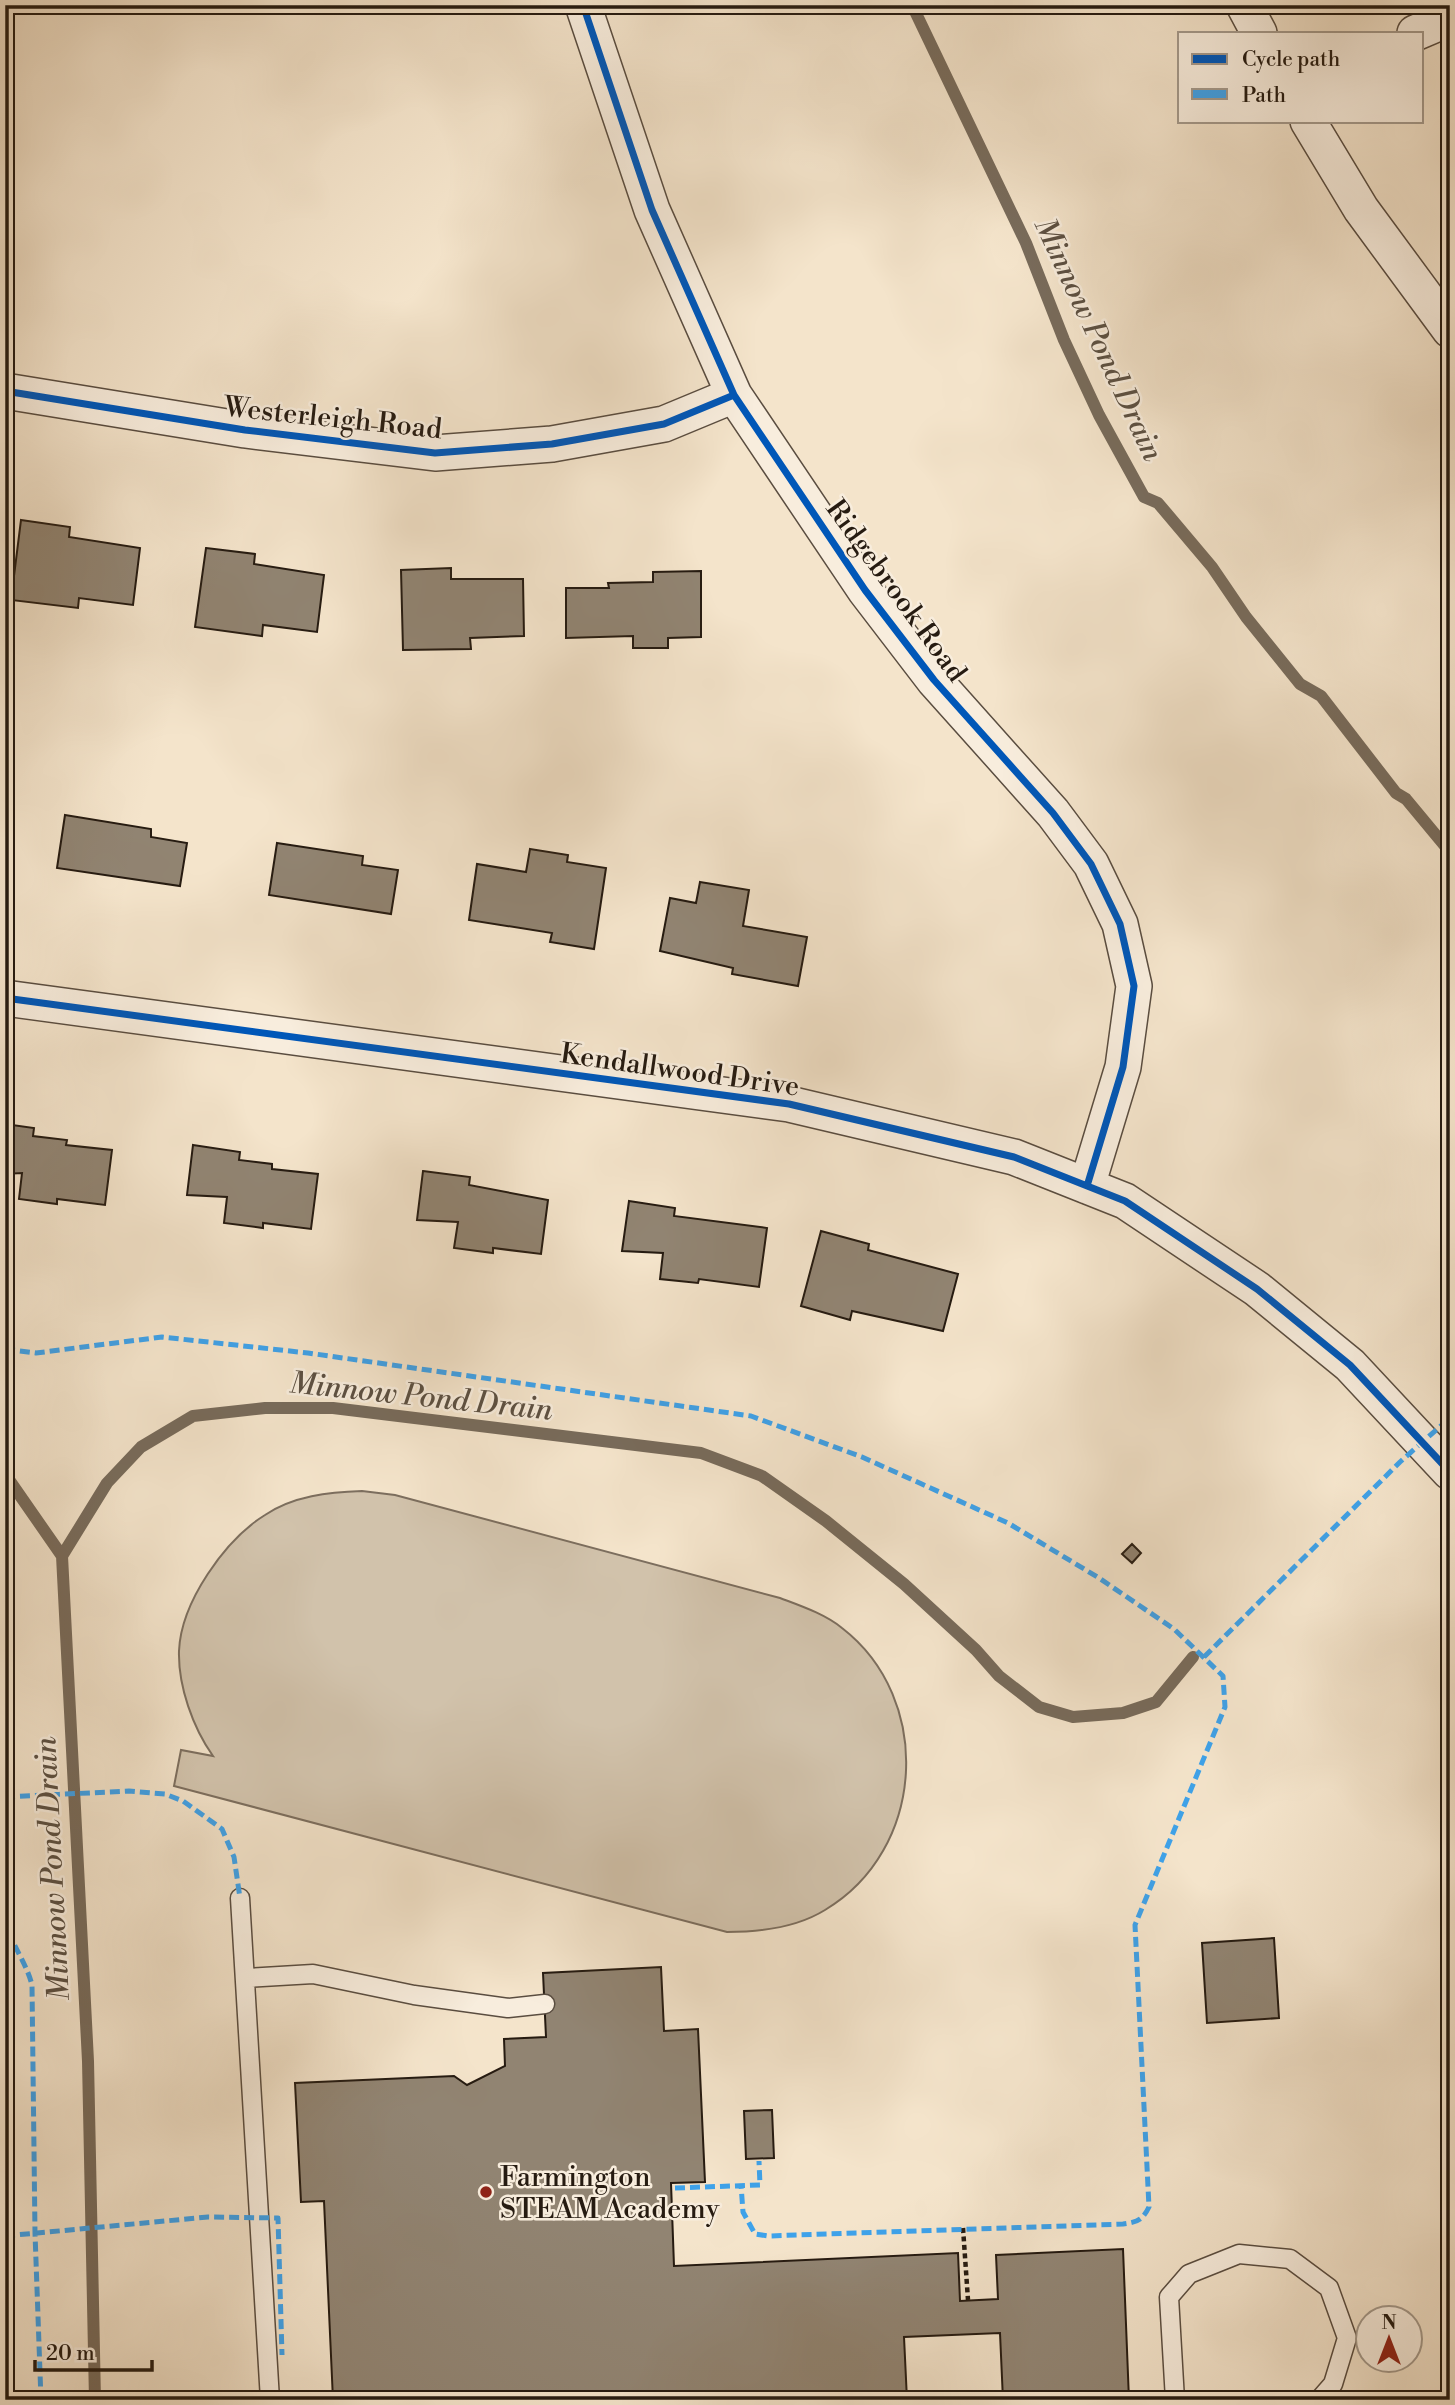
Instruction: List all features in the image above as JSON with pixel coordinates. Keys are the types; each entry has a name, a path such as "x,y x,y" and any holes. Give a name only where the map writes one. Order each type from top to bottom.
{"street":[{"name":"Ridgebrook Road","path":"583,5 652,210 734,394 873,600 934,680 1053,813 1091,864 1120,923 1133,986 1123,1067 1087,1186"},
{"path":"1244,5 1258,32"},
{"path":"1417,32 1450,18"},
{"path":"1309,122 1361,209 1450,330"},
{"name":"Westerleigh Road","path":"5,391 245,429 435,453 552,444 664,424 734,394"},
{"name":"Kendallwood Drive","path":"5,999 789,1104 1014,1157 1125,1201 1257,1289 1350,1365 1450,1472"}],"lane":[{"path":"240,1898 247,1978 270,2400"},
{"path":"247,1978 313,1974 414,1995 495,2006 545,2004"},
{"path":"1175,2400 1170,2297 1189,2274 1239,2254 1290,2259 1329,2288 1347,2337 1333,2384 1319,2400"}],"path":[{"path":"963,2228 968,2300"}],"shaded area":[{"path":"362,1491 395,1495 780,1598 812,1611 842,1628 872,1658 892,1694 904,1733 906,1773 899,1813 883,1851 859,1884 825,1910 802,1921 778,1928 727,1932 174,1786 181,1750 213,1756 199,1733 188,1706 179,1664 182,1632 188,1613 208,1574 250,1526 287,1503 337,1492"}],"building":[{"path":"21,520 70,527 69,537 140,548 133,605 79,598 78,608 11,600"},
{"path":"206,548 255,554 254,564 324,575 317,632 263,625 262,636 195,627"},
{"path":"451,568 451,579 523,579 524,636 470,638 471,649 403,650 401,570"},
{"path":"701,571 701,637 668,638 668,648 633,648 633,636 566,638 566,588 609,588 608,583 653,582 653,572"},
{"path":"65,815 151,829 151,837 187,843 180,886 57,868"},
{"path":"277,843 363,856 362,865 398,870 391,914 269,895"},
{"path":"530,849 568,855 567,862 606,868 594,949 550,942 552,933 469,920 477,864 526,872"},
{"path":"700,882 749,890 743,926 807,937 798,986 732,974 733,968 660,951 670,898 696,903"},
{"path":"5,1124 34,1128 33,1136 67,1140 66,1145 112,1150 105,1205 57,1199 57,1204 19,1199 22,1173 5,1174"},
{"path":"193,1145 240,1152 239,1160 272,1164 272,1169 318,1174 311,1229 263,1223 263,1228 224,1223 227,1197 187,1195"},
{"path":"423,1171 470,1177 469,1185 548,1200 541,1254 493,1248 493,1253 454,1248 458,1222 417,1220"},
{"path":"629,1201 675,1208 674,1216 767,1228 759,1287 699,1279 698,1283 660,1279 663,1253 622,1251"},
{"path":"821,1231 869,1244 868,1250 958,1274 943,1331 852,1311 850,1320 801,1306"},
{"path":"1132,1544 1141,1553 1132,1563 1122,1554"},
{"path":"1274,1938 1279,2018 1207,2023 1202,1943"},
{"name":"Farmington STEAM Academy","path":"661,1967 664,2031 698,2029 705,2182 671,2183 674,2266 958,2253 960,2301 998,2299 996,2255 1123,2249 1129,2400 1003,2400 1000,2333 904,2337 907,2400 333,2400 324,2201 301,2202 295,2083 454,2076 467,2085 505,2066 504,2039 546,2037 543,1973"},
{"path":"772,2110 774,2158 746,2159 744,2111"}],"waterway":[{"name":"Minnow Pond Drain","path":"912,5 1026,243 1064,340 1099,415 1144,497 1158,503 1212,567 1246,617 1300,684 1321,696 1396,793 1406,799 1450,852"},
{"name":"Minnow Pond Drain","path":"95,2400 88,2061 62,1556 107,1483 141,1447 193,1416 265,1408 333,1408 701,1453 762,1476 826,1521 904,1584 976,1650 999,1676 1039,1707 1073,1717 1123,1713 1156,1702 1193,1657"},
{"path":"5,1474 62,1556"}],"marked path":[{"path":"5,1349 36,1353 162,1337 308,1353 751,1416 862,1457 1008,1523 1099,1578 1174,1629 1223,1676 1225,1707 1135,1925 1149,2207 1144,2215 1136,2221 1123,2224 768,2236 755,2234 743,2212 741,2185"},
{"path":"1204,1657 1400,1462 1444,1423"},
{"path":"5,1797 129,1791 165,1794 183,1801 222,1829 234,1857 240,1898"},
{"path":"5,1917 32,1985 35,2233 41,2400"},
{"path":"675,2188 760,2185 759,2161"},
{"path":"5,2236 208,2217 278,2218 282,2355"}],"cycle path":[{"path":"583,5 652,210 734,395 865,590 934,680 1053,813 1091,864 1120,924 1134,986 1123,1067 1087,1186"},
{"path":"5,391 245,430 435,453 552,444 664,424 734,395"},
{"path":"5,998 789,1104 1014,1157 1125,1201 1257,1289 1350,1365 1450,1472"}],"place":[{"name":"Farmington STEAM Academy","path":"486,2192"}]}
